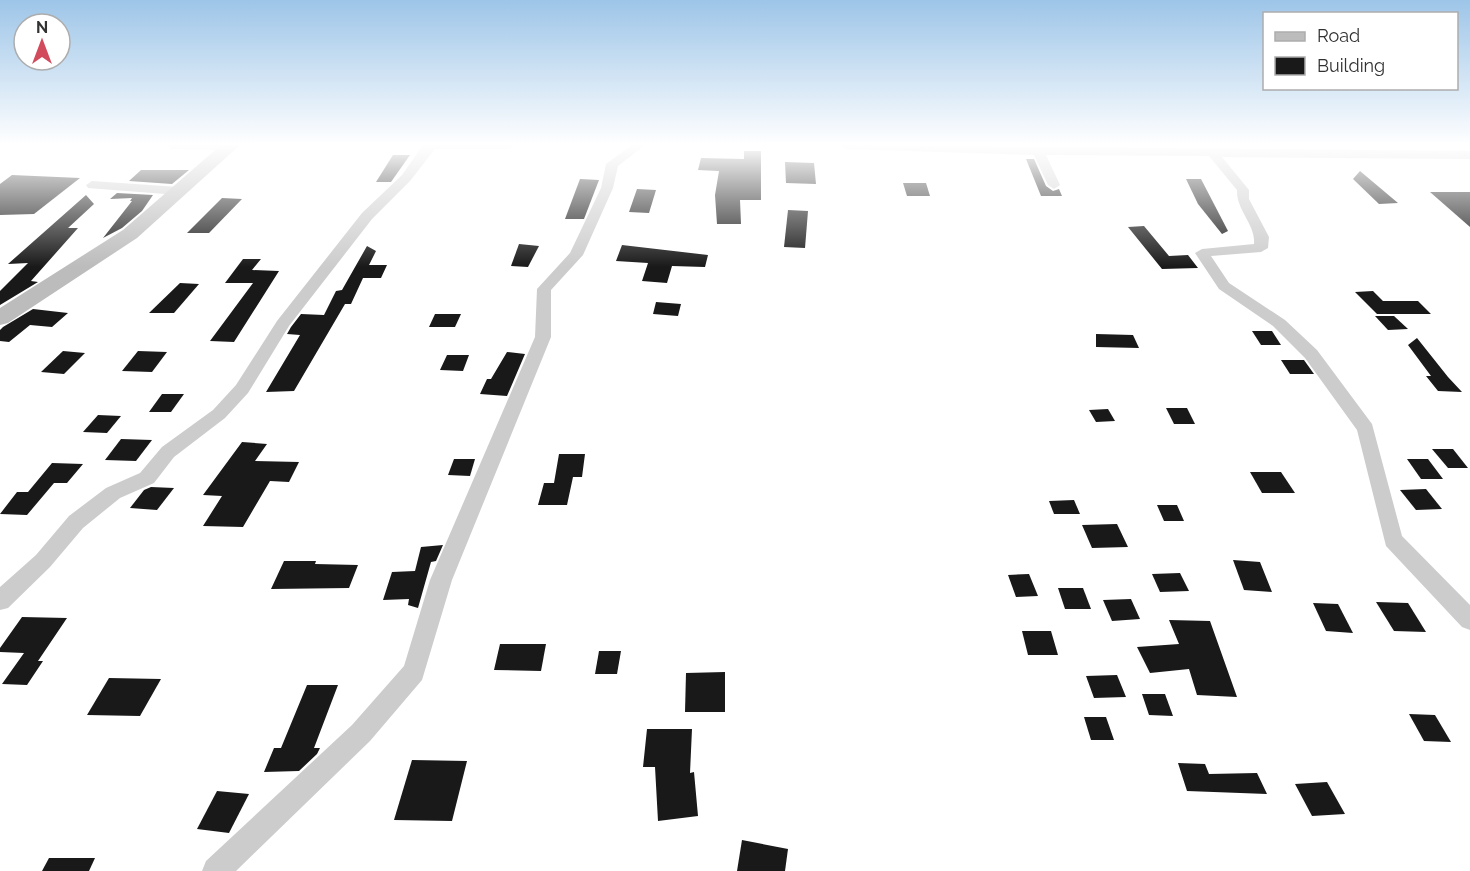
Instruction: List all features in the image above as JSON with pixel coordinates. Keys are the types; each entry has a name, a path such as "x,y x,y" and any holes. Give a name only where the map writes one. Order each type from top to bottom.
{"main road":[{"path":"0,318 130,234 184,186"}],"street":[{"path":"101,186 178,191"},
{"path":"0,601 43,561 76,522 113,492 147,478 168,452 219,414 242,389 283,324 367,216 398,186"},
{"path":"216,871 361,734 414,672 441,580 543,337 544,289 576,255 607,186"},
{"path":"1241,186 1244,190 1243,199 1262,237 1261,248 1202,253 1224,286 1279,323 1311,354 1366,429 1393,540 1470,620"}],"building":[{"path":"0,186 70,186 34,214 0,215"},
{"path":"578,186 597,186 584,219 565,219"},
{"path":"717,186 761,186 761,200 740,200 741,224 717,224"},
{"path":"904,186 927,186 930,196 907,196"},
{"path":"1037,186 1046,186 1053,191 1059,189 1062,196 1041,196"},
{"path":"1189,186 1204,186 1228,231 1222,234 1198,204"},
{"path":"1360,186 1377,186 1398,203 1379,204"},
{"path":"637,189 656,190 649,213 629,212"},
{"path":"1430,192 1470,192 1470,227"},
{"path":"117,193 153,195 142,211 122,228 103,238 132,201 130,201 132,198 110,199"},
{"path":"86,195 94,204 68,228 78,228 31,281 38,282 0,305 0,291 28,263 8,264"},
{"path":"222,198 242,199 209,233 187,233"},
{"path":"788,210 808,211 805,248 784,247"},
{"path":"1144,226 1169,256 1188,255 1198,268 1162,269 1128,227"},
{"path":"519,244 539,246 528,267 511,266"},
{"path":"622,245 708,255 705,267 672,266 667,283 642,281 648,263 616,261"},
{"path":"367,246 376,251 369,265 387,265 381,278 363,278 351,304 345,304 294,391 266,392 300,335 287,334 291,327 301,314 324,315 336,291 342,290"},
{"path":"243,259 261,259 252,270 279,271 234,342 210,341 253,283 225,283"},
{"path":"180,283 199,284 174,313 149,313"},
{"path":"1373,291 1383,301 1418,301 1431,314 1377,314 1355,292"},
{"path":"656,302 681,304 678,316 653,314"},
{"path":"33,309 68,313 52,327 30,325 9,342 0,341 0,330 3,327"},
{"path":"435,314 461,314 455,327 429,327"},
{"path":"1375,316 1394,316 1408,329 1388,330"},
{"path":"1252,331 1272,331 1281,345 1261,345"},
{"path":"1096,334 1133,335 1139,348 1096,347"},
{"path":"1417,338 1462,392 1438,391 1426,376 1431,376 1408,345"},
{"path":"63,351 85,353 64,374 41,372"},
{"path":"138,351 167,352 152,372 122,371"},
{"path":"507,352 525,354 507,396 480,394 487,379 491,379"},
{"path":"447,355 469,355 463,371 440,370"},
{"path":"1281,360 1304,360 1314,374 1290,374"},
{"path":"162,394 184,394 171,412 149,412"},
{"path":"1166,408 1187,408 1195,424 1174,424"},
{"path":"1108,409 1115,421 1096,422 1089,410"},
{"path":"98,415 121,416 107,433 83,432"},
{"path":"121,439 152,440 136,461 105,460"},
{"path":"242,442 267,444 255,461 299,462 289,482 270,481 243,527 203,526 222,496 203,495"},
{"path":"1432,449 1453,449 1468,468 1448,468"},
{"path":"559,454 585,454 582,477 573,477 567,505 538,505 544,483 554,483"},
{"path":"454,459 475,459 470,476 448,475"},
{"path":"1407,459 1428,459 1443,479 1421,479"},
{"path":"52,463 83,464 67,483 54,483 27,515 0,514 17,492 28,492"},
{"path":"1250,472 1281,472 1295,493 1262,493"},
{"path":"151,487 174,488 157,510 130,508 144,490"},
{"path":"1426,489 1442,509 1416,510 1400,490"},
{"path":"1074,500 1080,514 1054,514 1049,501"},
{"path":"1157,505 1177,505 1184,521 1164,521"},
{"path":"1117,524 1128,547 1092,548 1082,525"},
{"path":"443,545 436,561 431,562 418,608 408,605 409,599 383,600 392,572 415,571 421,547"},
{"path":"1233,560 1260,562 1272,592 1244,590"},
{"path":"284,561 358,565 349,588 271,589"},
{"path":"1180,573 1189,591 1160,592 1152,574"},
{"path":"1029,574 1038,596 1016,597 1008,575"},
{"path":"1058,588 1083,588 1091,609 1065,609"},
{"path":"1131,599 1140,619 1112,621 1103,600"},
{"path":"1376,602 1408,603 1426,632 1394,631"},
{"path":"1313,603 1338,604 1353,633 1326,631"},
{"path":"22,617 67,618 38,661 43,661 27,685 2,684 24,653 0,652 0,648"},
{"path":"1169,620 1210,621 1237,697 1197,695 1189,669 1150,673 1137,647 1179,644"},
{"path":"1022,631 1051,631 1058,655 1028,655"},
{"path":"500,644 546,644 541,671 494,670"},
{"path":"599,651 621,651 617,674 595,674"},
{"path":"725,672 725,712 685,712 686,673"},
{"path":"1117,675 1126,697 1094,698 1086,676"},
{"path":"109,678 161,679 140,716 87,715"},
{"path":"307,685 338,685 314,748 320,748 317,754 299,771 264,772 274,748 281,748"},
{"path":"1142,694 1165,694 1173,716 1149,715"},
{"path":"1409,714 1435,715 1451,742 1424,741"},
{"path":"1084,717 1106,717 1114,740 1091,740"},
{"path":"647,729 692,729 690,773 694,772 698,816 658,821 655,767 643,767"},
{"path":"412,760 467,761 452,821 394,820"},
{"path":"1178,763 1205,764 1209,774 1257,773 1267,794 1187,791"},
{"path":"1327,782 1345,814 1312,816 1295,784"},
{"path":"217,791 249,794 229,833 197,829"},
{"path":"742,840 788,849 785,871 737,871"},
{"path":"49,858 95,858 89,871 42,871"}]}
